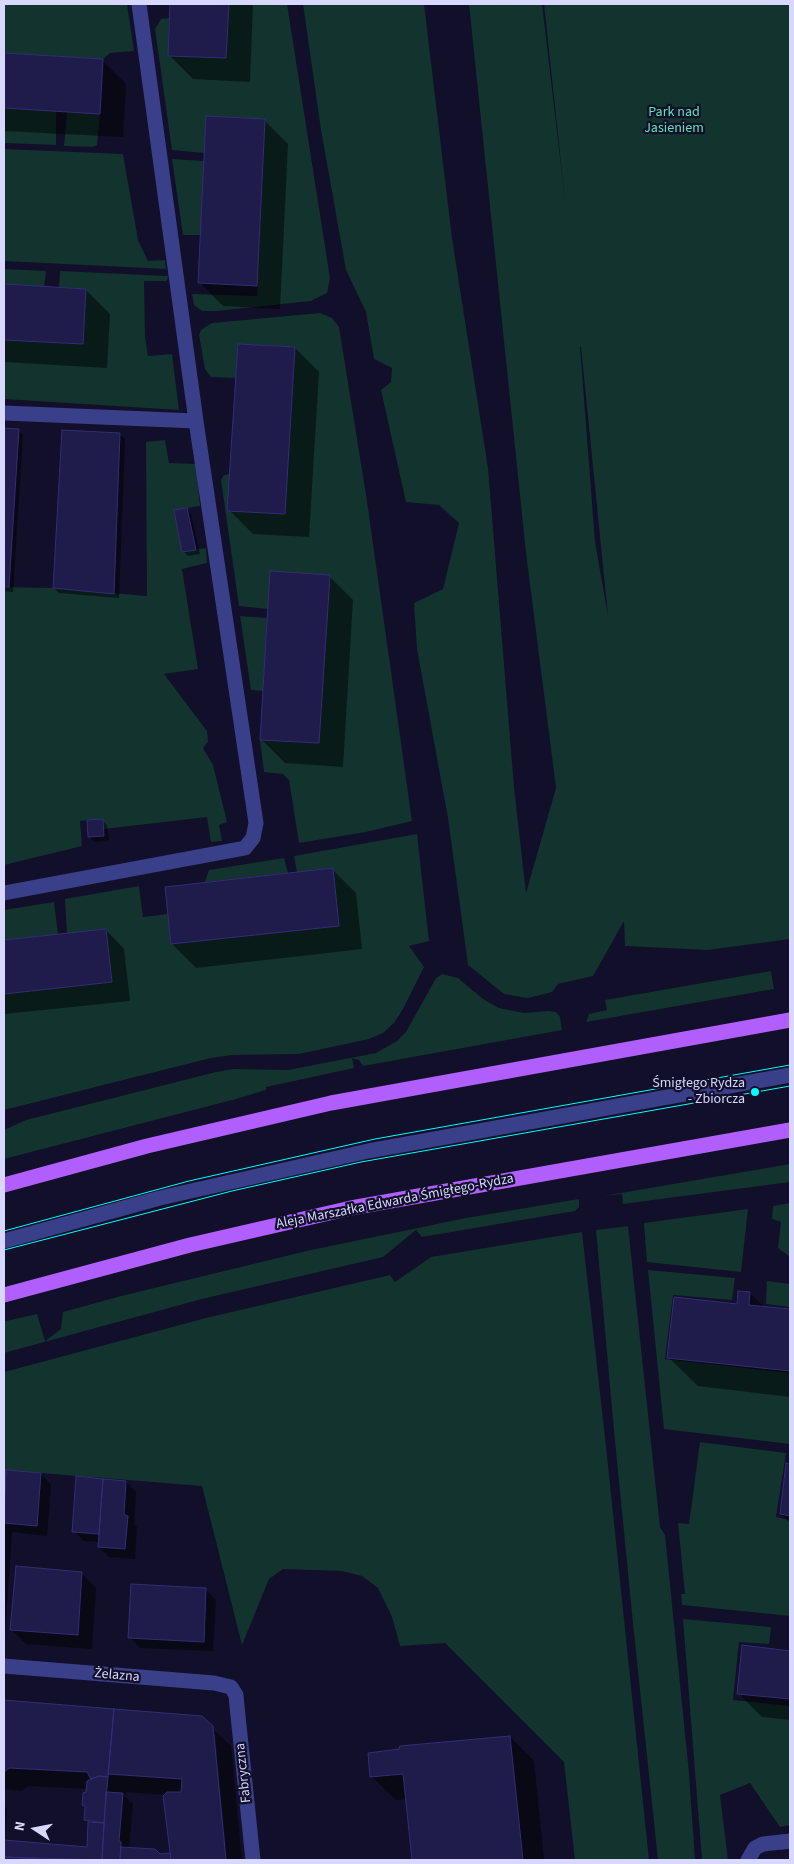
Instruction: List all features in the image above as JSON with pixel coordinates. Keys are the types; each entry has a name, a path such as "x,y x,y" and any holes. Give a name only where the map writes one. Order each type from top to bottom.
{"main road":[{"path":"4,1185 261,1118 532,1065 790,1020"},
{"name":"Aleja Marszałka Edwarda Śmigłego-Rydza","path":"4,1296 116,1264 268,1226 408,1197 790,1130"}],"street":[{"path":"4,893 245,848 254,838 256,823 196,421 139,4"},
{"path":"4,413 196,421"},
{"path":"4,1241 160,1198 350,1154 790,1075"},
{"name":"Żelazna","path":"4,1666 214,1683 231,1687"},
{"name":"Fabryczna","path":"231,1687 236,1695 253,1860"},
{"path":"748,1860 755,1848 763,1844 786,1841"}],"green space":[{"path":"4,4 127,4 134,51 110,53 103,59 4,53"},
{"path":"229,4 287,4 330,278 327,293 311,301 202,311 194,305 192,294 257,296 265,119 206,116 204,153 172,150 155,29 161,19 169,18 168,56 226,58"},
{"name":"Park nad Jasieniem","path":"303,4 424,4 452,238 488,468 514,787 526,893 556,788 526,553 469,4 542,4 565,200 544,4 790,4 790,939 708,950 625,946 624,921 593,976 558,984 552,992 528,998 504,994 468,965 448,818 417,649 414,603 443,589 459,523 439,505 406,502 381,390 391,382 392,368 374,359 366,312 346,270 321,130","holes":["581,347 608,616 595,542"]},
{"path":"4,108 56,111 56,145 4,143"},
{"path":"67,112 100,114 97,145 92,147 64,146"},
{"path":"4,149 123,154 138,240 148,261 165,260 166,269 4,261"},
{"path":"172,159 204,161 201,235 183,235"},
{"path":"4,269 46,271 44,287 4,284"},
{"path":"60,271 168,276 167,281 144,281 145,336 148,356 172,354 179,410 4,399 4,340 83,344 86,289 59,287"},
{"path":"320,313 332,318 339,327 367,501 412,821 366,832 299,843 289,780 283,774 264,772 260,740 319,743 330,575 268,609 239,606 221,480 224,475 230,474 228,511 285,514 295,347 238,344 236,378 211,377 205,369 199,335 201,330 212,323"},
{"path":"165,440 169,463 196,464 200,506 174,510 182,552 206,548 207,563 182,569 198,669 164,674 207,731 208,742 203,748 213,765 227,822 219,825 222,841 211,842 207,817 104,829 103,819 80,821 82,846 4,865 4,587 53,588 147,596 146,442"},
{"path":"240,616 267,618 263,691 251,690"},
{"path":"417,834 429,941 409,946 424,967 403,1009 394,1023 383,1033 369,1039 299,1054 232,1055 211,1058 4,1110 4,994 112,982 106,929 67,934 65,899 139,886 143,917 168,914 171,944 338,926 333,868 297,872 294,856"},
{"path":"284,858 288,873 205,882 209,870"},
{"path":"54,902 58,934 4,940 4,910"},
{"path":"771,971 774,989 586,1022 589,1014 607,1010 605,1000"},
{"path":"442,974 458,978 483,999 499,1008 524,1013 556,1012 560,1017 562,1030 363,1066 359,1060 352,1058 354,1068 266,1087 266,1090 236,1099 4,1159 4,1130 26,1120 216,1072 233,1069 288,1070 376,1053 397,1041 406,1032 436,978"},
{"path":"790,1164 790,1182 623,1204 622,1194 603,1196"},
{"path":"579,1199 579,1207 575,1211 422,1237 416,1230 383,1257 202,1299 4,1353 4,1322 6,1321 37,1314 45,1341 61,1329 63,1312 121,1296 311,1250 466,1218"},
{"path":"790,1203 790,1257 778,1248 781,1222 772,1219 773,1206"},
{"path":"748,1209 741,1272 647,1262 644,1223"},
{"path":"628,1226 660,1527 665,1535 689,1773 695,1860 658,1860 634,1633 596,1230"},
{"path":"582,1232 649,1860 575,1860 564,1762 445,1643 400,1646 392,1617 378,1588 362,1576 342,1571 283,1569 269,1579 242,1645 202,1486 4,1470 4,1372 206,1318 390,1275 395,1282 431,1257"},
{"path":"648,1270 735,1278 732,1300 673,1295 665,1359 790,1373 790,1444 664,1429"},
{"path":"767,1281 790,1284 790,1307 766,1304"},
{"path":"700,1442 786,1453 776,1517 790,1520 790,1616 682,1605 681,1594 685,1594 678,1523 689,1524"},
{"path":"683,1619 771,1627 769,1644 739,1642 733,1700 790,1706 790,1825 780,1827 750,1783 720,1795 728,1860 702,1860"}],"building":[{"path":"170,4 229,4 226,58 168,56"},
{"path":"4,53 103,59 100,114 4,108"},
{"path":"206,116 265,119 257,286 198,283"},
{"path":"4,284 86,289 83,344 4,340"},
{"path":"238,344 295,347 285,514 227,511"},
{"path":"4,428 19,429 9,587 4,587"},
{"path":"62,430 120,433 114,594 53,588"},
{"path":"187,508 196,550 182,552 174,510"},
{"path":"270,571 330,575 319,743 260,740"},
{"path":"103,819 104,836 88,837 87,820"},
{"path":"333,868 339,926 171,944 165,887"},
{"path":"106,929 112,982 4,994 4,940"},
{"path":"738,1291 750,1292 749,1305 790,1309 790,1371 667,1358 674,1297 737,1304"},
{"path":"786,1463 790,1464 790,1516 780,1514"},
{"path":"4,1470 6,1470 4,1503"},
{"path":"6,1470 41,1473 37,1526 4,1523"},
{"path":"76,1476 103,1479 99,1534 72,1532"},
{"path":"103,1479 126,1481 124,1515 128,1516 125,1549 98,1547"},
{"path":"16,1566 82,1572 78,1635 10,1630"},
{"path":"131,1584 206,1588 204,1642 128,1638"},
{"path":"742,1645 790,1651 790,1699 737,1694"},
{"path":"4,1700 114,1709 108,1777 99,1776 91,1779 87,1772 9,1768 4,1772"},
{"path":"114,1709 202,1716 213,1726 226,1860 171,1860 163,1796 167,1792 181,1792 182,1779 108,1774"},
{"path":"510,1736 523,1860 412,1860 403,1774 370,1777 368,1753 399,1749 400,1746"},
{"path":"99,1776 108,1777 104,1823 84,1820 85,1806 82,1805 87,1781"},
{"path":"106,1792 123,1793 119,1841 121,1842 120,1860 102,1860"},
{"path":"88,1822 104,1823 102,1860 4,1857 4,1840 87,1847"},
{"path":"121,1847 155,1849 160,1854 170,1853 171,1860 120,1860"},
{"path":"4,1857 61,1860 4,1860"}],"tram line":[{"path":"4,1231 189,1181 375,1139 790,1065"},
{"path":"4,1250 232,1191 361,1162 790,1086"}],"place":[{"name":"Śmigłego Rydza - Zbiorcza","path":"755,1092"}]}
